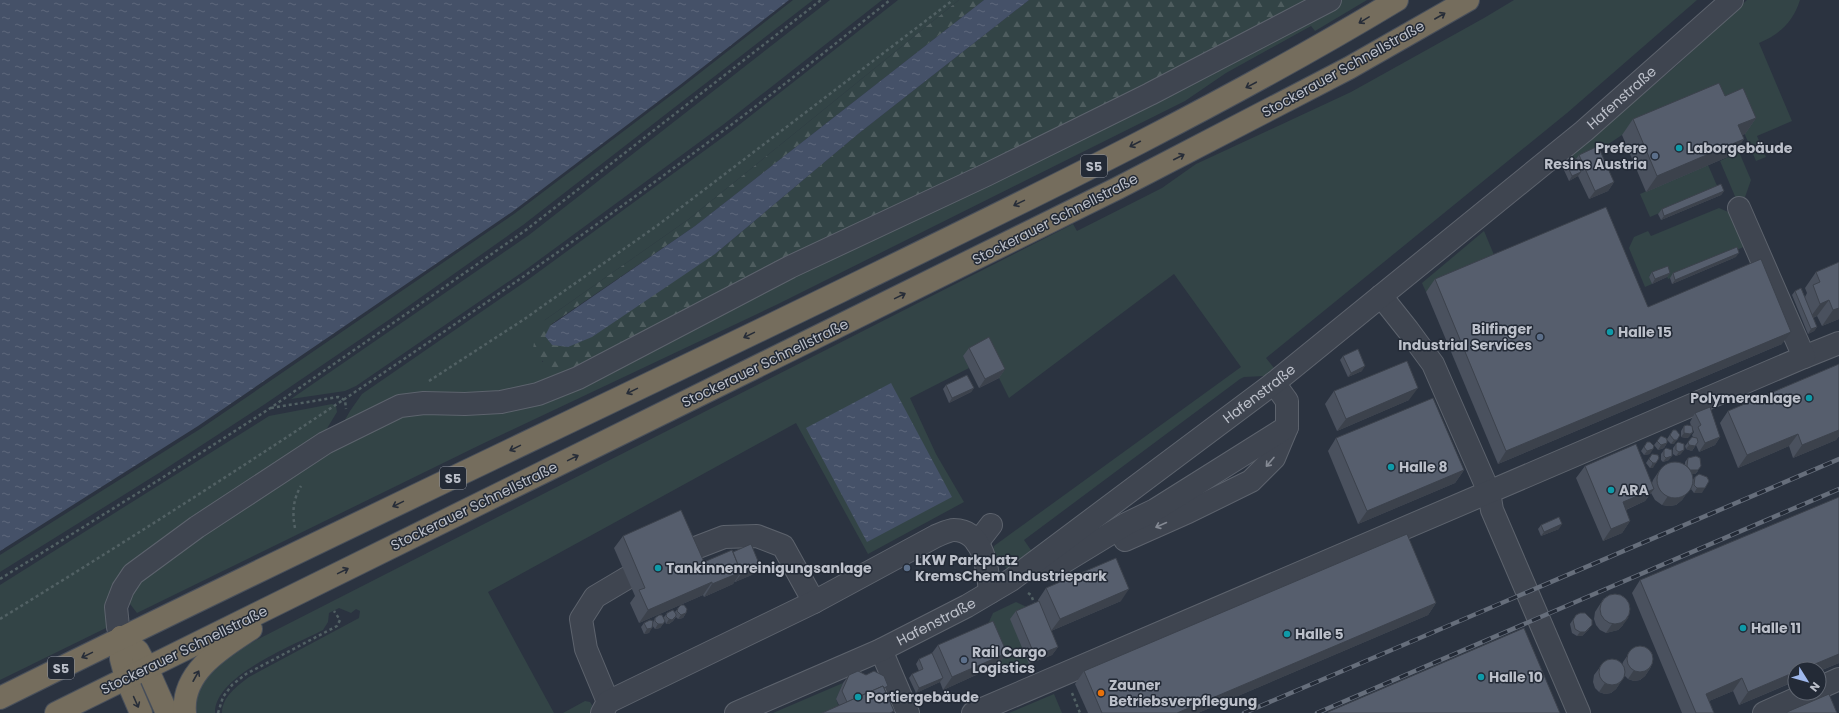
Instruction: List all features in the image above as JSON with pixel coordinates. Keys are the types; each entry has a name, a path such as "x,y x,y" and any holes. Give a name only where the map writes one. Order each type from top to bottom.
{"highway":[{"name":"S5","path":"0,698 792,315 1092,167 1252,84 1334,38 1397,0"},
{"name":"Stockerauer Schnellstraße","path":"56,713 1118,188 1349,68 1468,0"},
{"path":"185,713 184,706 188,690 198,671 210,657 308,588"},
{"path":"122,638 138,651 167,713"},
{"path":"122,638 121,659 126,678 141,713"}],"street":[{"path":"122,638 118,627 116,607 123,589 133,574 147,562 197,527 326,443 400,406 424,403 465,404 501,402 538,394 578,378 790,267 986,175 1150,94 1330,0"},
{"name":"Hafenstraße","path":"736,713 881,650 990,592 1019,574 1274,383 1584,131 1732,0"},
{"path":"1739,208 1804,357"},
{"path":"1381,296 1433,364 1489,492 1492,510 1579,713"},
{"path":"972,713 1839,342"},
{"path":"1019,574 1062,563 1126,524 1155,510 1287,427 1287,401 1274,383"},
{"path":"977,543 991,525"},
{"path":"627,578 595,597 581,619 586,650 605,707 814,602 936,536 954,530 966,532 977,543 987,565 990,592"},
{"path":"685,552 724,537 757,536 783,546 814,602"},
{"path":"881,650 908,713"},
{"path":"1827,684 1839,679"},
{"path":"1764,713 1791,701"}],"path":[{"path":"0,578 162,478 255,418 526,230 822,0"},
{"path":"0,619 186,503 345,400 526,275 727,128 890,0"},
{"path":"400,406 435,377 522,320 658,225 953,0"},
{"path":"1019,574 1037,609"},
{"path":"218,713 223,697 232,685 241,678 337,626 340,620 334,611"},
{"path":"1064,674 1080,713"}],"green space":[{"path":"793,0 813,0 523,225 393,317 265,404 159,473 0,572 0,555 200,429 514,214 682,87"},
{"path":"830,0 882,0 724,124 524,271 356,386 345,391 291,399 529,235"},
{"path":"898,0 959,0 689,219 545,320 542,362 1315,0 1367,0 1315,31 1311,26 1226,73 1185,101 776,305 482,444 137,613 130,604 128,596 139,578 329,448 350,411 362,394 529,279 730,132"},
{"path":"959,0 984,0 695,226 550,325 715,254 858,134 1029,0 1315,0 575,373 555,370 542,360 533,349 535,336 545,320 689,219"},
{"path":"1514,0 1697,0 1567,113 1266,358 1274,368 1265,376 1244,377 1240,379 1024,540 1033,553 1009,569 995,558 993,551 994,546 1241,367 1174,274 1009,398 999,378 963,356 969,368 910,398 936,454 964,502 868,554 796,423 488,592 554,713 222,713 227,697 235,688 249,677 359,618 360,611 356,609 351,613 339,608 329,613 328,622 323,630 276,653 241,674 227,687 218,699 215,713 194,713 198,693 203,680 233,652 1073,224 1077,231 1162,188 1196,164 1351,92"},
{"path":"1747,0 1800,0 1794,15 1785,26 1773,36 1759,43 1792,121 1757,136 1766,157 1756,161 1732,104 1708,99 1622,135 1592,155 1573,163 1569,157 1676,66"},
{"path":"1733,138 1751,180 1745,197 1737,201 1720,161 1732,155"},
{"path":"1708,165 1718,188 1650,217 1640,194"},
{"path":"1719,208 1733,214 1746,246 1668,279 1665,271 1649,276 1652,284 1645,287 1629,248 1634,237 1648,231 1651,236"},
{"path":"1484,231 1497,262 1426,292 1422,283"},
{"path":"332,404 336,406 337,412 323,435 109,608 106,628 0,680 0,585 269,416"},
{"path":"1016,602 1033,610 1029,664 1004,675 984,633 993,613"},
{"path":"843,683 836,699 841,713 773,713"},
{"path":"1054,694 1062,713 1009,713"},
{"path":"585,701 590,702 592,705 590,713 563,713"}],"water":[{"path":"0,0 789,0 680,85 512,212 198,426 0,551"},
{"path":"984,0 1029,0 858,134 715,254 592,337 568,347 552,345 545,336 550,326 695,226"},
{"path":"891,383 952,497 867,542 806,428"}],"building":[{"name":"Laborgebäude","path":"1719,83 1725,96 1743,88 1756,118 1738,125 1744,139 1657,176 1633,119"},
{"path":"1598,146 1614,182 1595,191 1579,155"},
{"path":"1576,159 1581,172 1572,176 1566,163"},
{"path":"1721,184 1724,191 1664,216 1662,209"},
{"name":"Halle 15","path":"1606,207 1648,307 1761,259 1791,332 1506,451 1435,279"},
{"path":"1737,247 1739,253 1675,280 1673,273"},
{"path":"1839,262 1839,308 1833,310 1829,300 1820,304 1813,285 1820,282 1816,272"},
{"path":"1668,266 1670,273 1655,279 1652,272"},
{"path":"1801,288 1817,327 1811,329 1795,291"},
{"path":"989,337 1005,369 985,379 969,348"},
{"path":"1358,349 1365,366 1351,373 1343,356"},
{"path":"1407,361 1418,388 1346,419 1334,391"},
{"name":"Polymeranlage","path":"1839,364 1839,430 1802,445 1798,434 1747,455 1728,411"},
{"path":"967,375 974,388 952,398 946,385"},
{"name":"Halle 8","path":"1433,398 1464,470 1367,511 1336,438"},
{"path":"1710,407 1720,437 1705,443 1698,427 1701,425 1695,413"},
{"path":"1684,426 1692,426 1693,432 1690,434 1684,433"},
{"path":"1673,430 1676,430 1680,435 1677,440 1674,440 1670,435"},
{"path":"1661,436 1666,438 1667,443 1661,445 1657,441"},
{"path":"1692,437 1697,438 1698,442 1695,446 1689,445 1688,442"},
{"path":"1647,442 1650,442 1654,446 1653,449 1647,451 1644,447"},
{"path":"1678,442 1684,444 1684,450 1679,452 1676,450 1676,444"},
{"name":"ARA","path":"1636,444 1654,489 1623,502 1630,521 1611,529 1585,466"},
{"path":"1666,448 1672,450 1672,456 1666,458 1664,456 1664,450"},
{"path":"1652,454 1658,455 1659,458 1656,463 1653,463 1649,459"},
{"path":"1696,456 1700,458 1701,466 1698,470 1690,470 1687,466 1688,458"},
{"path":"1675,462 1688,467 1693,480 1688,493 1675,498 1662,493 1657,480 1662,467"},
{"path":"1699,474 1707,477 1709,481 1705,488 1697,488 1694,485 1695,477"},
{"name":"Halle 11","path":"1839,497 1839,654 1822,661 1787,661 1787,675 1748,692 1742,678 1706,694 1714,713 1696,713 1640,580"},
{"name":"Tankinnenreinigungsanlage","path":"681,510 704,562 732,550 741,572 712,584 712,582 648,610 639,590 645,588 623,536"},
{"path":"1559,517 1562,524 1544,532 1541,525"},
{"name":"Halle 5","path":"1407,534 1436,603 1177,713 1102,713 1084,671"},
{"path":"751,544 760,566 741,574 733,552"},
{"path":"1116,558 1129,589 1060,619 1046,588"},
{"path":"1615,594 1626,598 1630,609 1626,620 1615,624 1604,620 1600,609 1604,598"},
{"path":"1039,601 1058,647 1035,656 1016,611"},
{"path":"681,605 684,605 687,609 686,613 681,615 677,611"},
{"path":"673,610 676,616 672,620 666,616 667,613"},
{"path":"1585,613 1592,620 1592,625 1585,632 1580,632 1575,629 1573,620 1576,615"},
{"path":"662,615 665,621 663,624 658,624 655,621 655,618"},
{"path":"650,620 653,621 652,628 647,629 644,623"},
{"path":"993,621 1007,653 952,677 938,645"},
{"name":"Halle 10","path":"1524,628 1560,713 1328,713 1328,712"},
{"path":"1640,646 1649,650 1653,659 1649,668 1640,672 1631,668 1627,659 1631,650"},
{"path":"932,653 943,678 919,688 912,674 923,669 919,659"},
{"path":"1612,659 1621,663 1625,672 1621,681 1612,685 1603,681 1599,672 1603,663"},
{"path":"858,671 866,675 874,671 884,676 888,686 884,688 883,686 847,702 842,691 849,675"},
{"path":"883,686 894,711 890,713 822,713"},
{"path":"1829,694 1837,713 1787,713 1813,701 1827,701 1827,695"}],"railway":[{"path":"1244,713 1839,459"},
{"path":"1317,713 1839,489"}],"place":[{"name":"Laborgebäude","path":"1679,148"},
{"name":"Prefere Resins Austria","path":"1655,156"},
{"name":"Halle 15","path":"1610,332"},
{"name":"Bilfinger Industrial Services","path":"1540,337"},
{"name":"Polymeranlage","path":"1809,398"},
{"name":"Halle 8","path":"1391,467"},
{"name":"ARA","path":"1611,490"},
{"name":"Tankinnenreinigungsanlage","path":"658,568"},
{"name":"LKW Parkplatz KremsChem Industriepark","path":"907,568"},
{"name":"Halle 11","path":"1743,628"},
{"name":"Halle 5","path":"1287,634"},
{"name":"Rail Cargo Logistics","path":"964,660"},
{"name":"Halle 10","path":"1481,677"},
{"name":"Zauner Betriebsverpflegung","path":"1101,693"},
{"name":"Portiergebäude","path":"858,697"}]}
